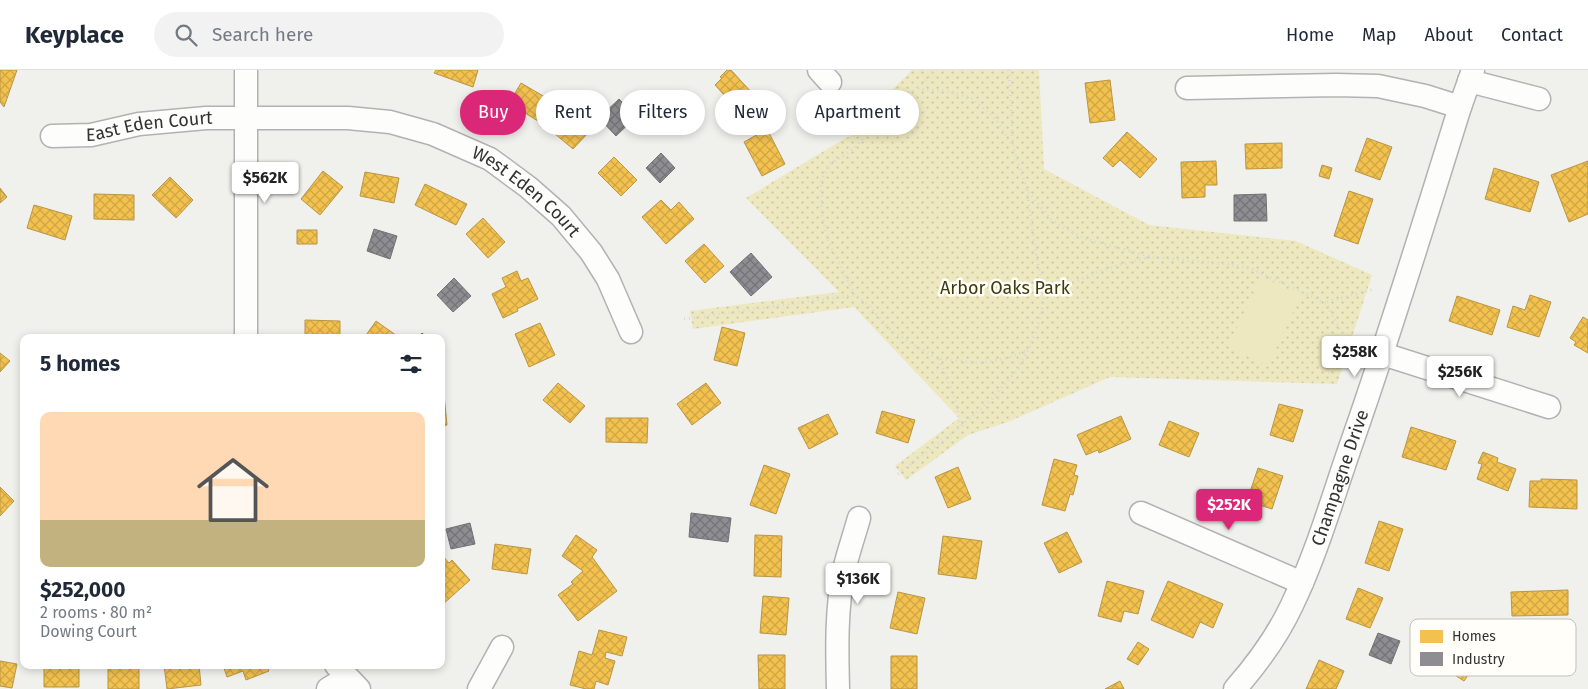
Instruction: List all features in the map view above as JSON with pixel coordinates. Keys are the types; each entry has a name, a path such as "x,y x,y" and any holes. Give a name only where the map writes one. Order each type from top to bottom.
{"street":[{"path":"246,70 246,334"},
{"name":"Champagne Drive","path":"1235,689 1277,632 1292,606 1314,553 1383,354 1471,75 1539,99"},
{"path":"1187,88 1378,86 1425,96 1460,107"},
{"name":"East Eden Court","path":"52,136 91,135 139,124 206,118 246,118"},
{"name":"West Eden Court","path":"246,118 348,118 390,122 433,134 490,159 528,187 561,216 591,252 608,279 631,332"},
{"path":"1383,354 1549,407"},
{"path":"1141,513 1302,583"},
{"path":"838,689 839,607 844,570 858,518"},
{"path":"479,689 502,647"}],"path":[{"path":"918,89 936,70"},
{"path":"898,474 960,427 989,402 1018,369 1032,342 1041,315 1045,292 1037,261 1027,190 1014,147 1009,70"},
{"path":"918,89 945,90 971,98 995,118 1014,147"},
{"path":"863,135 862,139 854,149 830,164 821,180 822,216 830,243 855,295 867,304 891,330 939,359 981,363 1007,358 1026,351"},
{"path":"1027,190 1051,220 1085,239 1152,257 1249,268 1326,302 1374,289"},
{"path":"1045,292 1058,290 1114,266 1152,257"},
{"path":"684,319 855,295"},
{"path":"1326,302 1339,328 1354,349"},
{"path":"939,359 955,399 960,427"}],"green space":[{"name":"Arbor Oaks Park","path":"912,70 1039,70 1044,169 1149,225 1296,241 1372,275 1337,384 1110,377 1008,422 968,435 906,480 895,466 959,418 854,307 693,329 690,311 839,292 746,198 852,135 919,135 919,90 892,90"},
{"path":"1261,277 1301,295 1268,366 1228,347"}],"building: Homes":[{"path":"0,70 17,70 4,107 0,102"},
{"path":"436,70 478,70 473,87 434,73"},
{"path":"727,70 731,70 749,90 720,90 715,85 722,78 720,77"},
{"path":"1110,80 1115,120 1090,123 1085,83"},
{"path":"521,83 536,92 536,120 526,114 526,90 517,90"},
{"path":"1127,132 1157,159 1140,178 1120,160 1113,167 1103,158"},
{"path":"556,135 586,135 573,149"},
{"path":"756,135 770,135 785,164 762,176 744,142"},
{"path":"1367,138 1392,147 1380,180 1355,171"},
{"path":"1282,143 1282,168 1246,169 1245,144"},
{"path":"614,157 637,180 621,196 598,173"},
{"path":"1216,161 1217,185 1205,185 1205,197 1182,198 1181,162"},
{"path":"1588,161 1588,214 1569,222 1551,175"},
{"path":"1322,165 1332,168 1329,179 1319,176"},
{"path":"1494,168 1539,182 1530,212 1485,199"},
{"path":"323,171 343,187 320,215 301,199"},
{"path":"365,172 399,178 394,203 360,196"},
{"path":"170,177 193,200 176,218 152,195"},
{"path":"425,184 467,204 456,225 415,205"},
{"path":"0,188 7,197 0,203"},
{"path":"1349,191 1373,199 1358,244 1334,236"},
{"path":"94,194 134,195 134,220 94,219"},
{"path":"661,200 671,210 679,202 694,219 666,244 642,217"},
{"path":"34,205 72,216 65,240 27,228"},
{"path":"483,218 505,242 488,258 466,234"},
{"path":"297,230 317,230 317,244 297,244"},
{"path":"704,244 724,266 705,283 685,261"},
{"path":"517,271 521,281 528,278 538,299 503,318 492,294 506,287 502,278"},
{"path":"1530,295 1551,302 1539,337 1507,327 1513,306 1525,310"},
{"path":"1457,296 1500,310 1492,335 1449,321"},
{"path":"1583,317 1588,320 1588,353 1574,345 1576,342 1570,338"},
{"path":"305,320 340,321 340,334 305,334"},
{"path":"376,321 394,334 367,334"},
{"path":"540,323 555,355 529,367 515,334"},
{"path":"722,327 745,333 737,366 714,360"},
{"path":"0,353 10,361 0,372"},
{"path":"558,383 585,406 570,423 543,400"},
{"path":"706,383 721,403 692,425 677,404"},
{"path":"1279,404 1303,410 1293,442 1270,435"},
{"path":"445,405 447,425 445,425"},
{"path":"882,411 915,420 908,443 876,433"},
{"path":"828,414 838,434 809,449 798,428"},
{"path":"1121,416 1131,439 1099,453 1098,450 1086,455 1077,435"},
{"path":"606,418 648,418 647,443 606,442"},
{"path":"1169,421 1199,433 1189,457 1159,445"},
{"path":"1411,427 1456,441 1446,470 1402,457"},
{"path":"1483,452 1498,458 1497,462 1516,469 1508,491 1477,479 1482,464 1478,463"},
{"path":"1054,459 1077,465 1074,475 1078,476 1073,495 1070,494 1065,511 1042,505"},
{"path":"764,465 790,474 776,514 750,505"},
{"path":"958,467 971,499 948,508 935,477"},
{"path":"1258,468 1283,476 1272,509 1247,501"},
{"path":"1541,479 1577,480 1577,509 1529,507 1530,481 1541,481"},
{"path":"0,487 14,501 0,516"},
{"path":"1379,521 1403,529 1389,571 1365,563"},
{"path":"1067,532 1082,562 1059,573 1044,543"},
{"path":"576,535 597,550 592,557 617,591 578,621 558,595 573,584 571,582 583,571 562,556"},
{"path":"755,535 782,536 781,577 754,576"},
{"path":"943,536 982,541 976,579 938,574"},
{"path":"495,544 531,549 527,574 492,569"},
{"path":"445,558 449,563 452,560 470,580 445,602"},
{"path":"1107,581 1144,591 1138,614 1124,611 1121,622 1098,616"},
{"path":"1168,581 1223,604 1213,628 1200,622 1193,638 1151,620"},
{"path":"1358,588 1383,598 1370,628 1346,619"},
{"path":"1568,590 1568,615 1512,616 1511,592"},
{"path":"898,592 925,598 917,634 890,628"},
{"path":"763,596 789,598 786,635 760,633"},
{"path":"599,630 627,637 622,656 606,652 605,658 615,661 608,685 596,681 594,689 586,689 570,685 579,651 592,655"},
{"path":"1138,642 1149,649 1138,665 1127,659"},
{"path":"758,655 785,655 785,689 759,689"},
{"path":"891,656 917,656 917,689 891,689"},
{"path":"1319,660 1344,671 1336,689 1306,689"},
{"path":"0,661 17,664 12,688 0,686"},
{"path":"44,669 79,669 79,687 44,687"},
{"path":"108,669 139,669 139,689 108,689"},
{"path":"164,669 199,669 201,685 167,689"},
{"path":"224,669 268,669 269,671 246,680 243,671 227,677"},
{"path":"1456,676 1467,676 1464,681"},
{"path":"1120,681 1124,689 1105,689"}],"building: Industry":[{"path":"620,100 620,132 616,136 610,130 610,108"},
{"path":"661,153 675,168 660,183 646,168"},
{"path":"1266,194 1267,221 1234,221 1234,195"},
{"path":"374,229 397,236 390,259 367,251"},
{"path":"751,253 772,277 751,296 730,272"},
{"path":"454,278 471,296 453,312 437,295"},
{"path":"691,513 731,518 728,542 689,537"},
{"path":"470,523 475,544 451,549 446,529"},
{"path":"1378,633 1400,641 1391,664 1369,655"}]}
